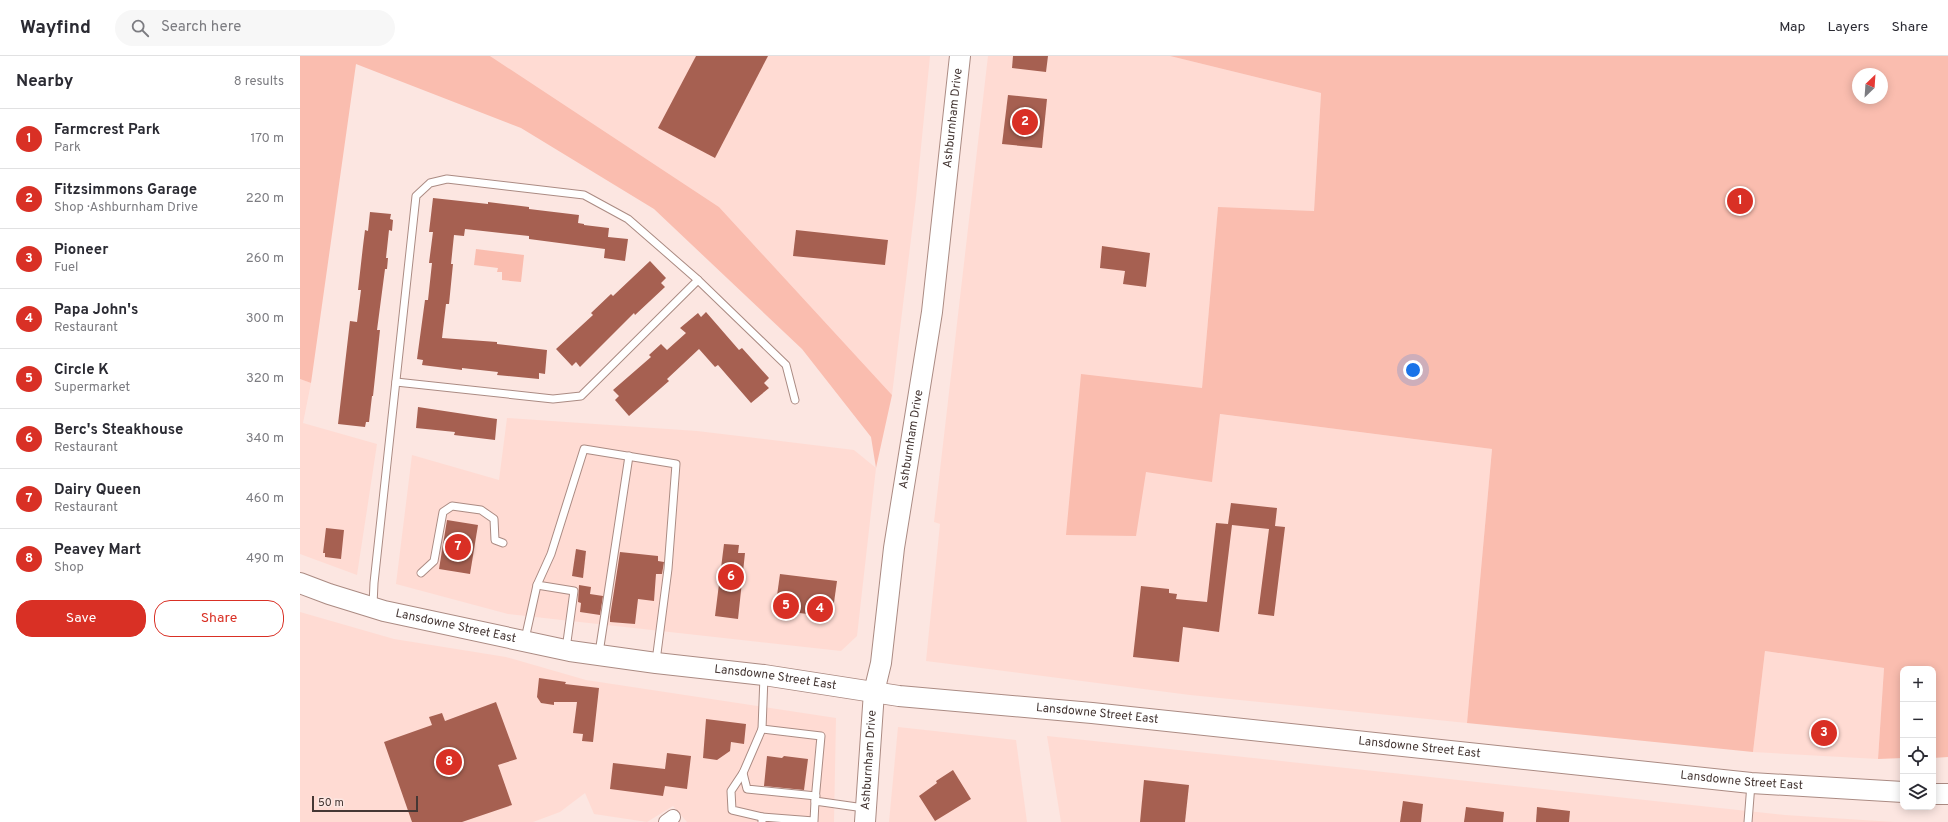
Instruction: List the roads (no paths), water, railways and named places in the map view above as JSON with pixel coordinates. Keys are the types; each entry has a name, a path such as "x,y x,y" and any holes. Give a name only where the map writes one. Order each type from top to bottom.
{"main road":[{"name":"Ashburnham Drive","path":"865,815 874,692 881,663 894,548 932,312 960,56"},
{"name":"Lansdowne Street East","path":"300,583 373,608 566,650 656,663 764,675 899,696 1099,714 1751,783 1900,792"},
{"path":"1936,794 1948,794"}],"lane":[{"path":"373,608 374,584 416,196 430,183 447,178 584,195 628,219 698,280 786,365 795,400"},
{"path":"396,382 554,399 581,396 698,280"},
{"path":"525,640 537,585 551,554 584,449 676,464 668,569 656,663"},
{"path":"599,655 629,456"},
{"path":"421,573 434,561 443,512 452,506 482,510 494,519 495,540 503,542"},
{"path":"537,585 574,591 566,650"},
{"path":"762,729 821,736 814,821 762,819 732,810 732,791 743,773 762,729 764,675"},
{"path":"743,773 747,789 815,798 865,815"},
{"path":"1748,822 1751,783"}],"place":[{"name":"Fitzsimmons Garage","path":"1025,122"},
{"name":"Farmcrest Park","path":"1740,201"},
{"name":"Dairy Queen","path":"458,547"},
{"name":"Berc's Steakhouse","path":"731,577"},
{"name":"Circle K","path":"786,606"},
{"name":"Papa John's","path":"820,609"},
{"name":"Pioneer","path":"1824,733"},
{"name":"Peavey Mart","path":"449,762"}]}
